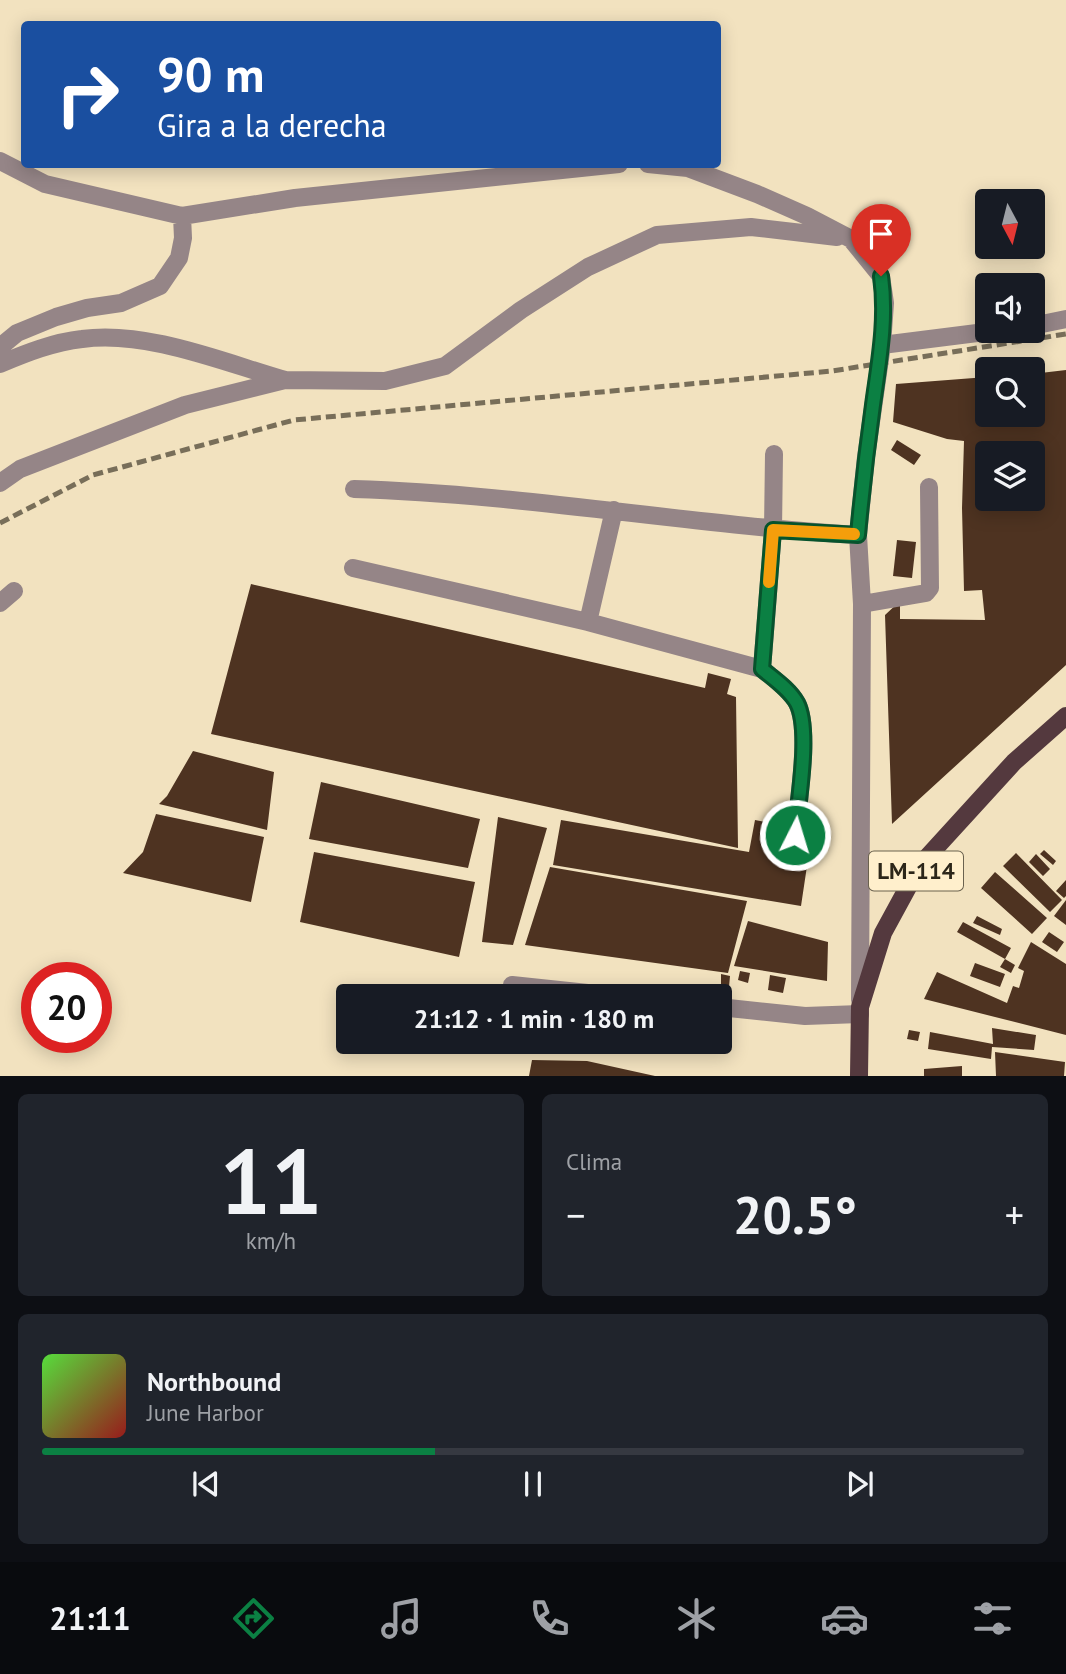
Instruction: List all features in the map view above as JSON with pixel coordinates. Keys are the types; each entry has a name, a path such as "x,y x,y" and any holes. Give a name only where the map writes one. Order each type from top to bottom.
{"main road":[{"name":"LM-114","path":"859,1076 860,1011 883,933 920,865 1014,762 1066,716"}],"street":[{"path":"0,161 46,184 181,216 295,198 581,168"},
{"path":"688,168 757,194 851,239 881,276 885,303 858,535 862,604 860,1011 805,1016 732,1008"},
{"path":"0,347 17,333 56,317 87,308 121,303 160,286 179,258 183,237 181,216"},
{"path":"0,483 20,469 185,405 285,380 385,381 445,366 521,310 588,267 657,235 751,227 851,239"},
{"path":"1045,323 1066,319"},
{"path":"882,345 975,333"},
{"path":"0,364 26,353 82,338 129,339 171,347 285,380"},
{"path":"762,669 773,530 774,454"},
{"path":"862,604 926,593 930,588 929,487"},
{"path":"354,489 435,491 773,530 858,535"},
{"path":"588,622 614,510"},
{"path":"353,568 588,622 762,669 782,685 797,703 802,719 803,741 795,835"}],"building":[{"path":"1066,370 1066,665 892,824 885,615 900,601 900,619 985,620 982,590 964,591 964,441 947,439 893,422 896,384 975,378 975,427 1045,427 1045,372"},
{"path":"897,440 921,455 914,465 891,450"},
{"path":"897,540 916,542 912,578 893,576"},
{"path":"251,584 705,688 708,673 731,679 727,694 736,697 738,848 211,734"},
{"path":"193,751 274,772 267,830 159,804 167,796"},
{"path":"321,782 480,819 468,868 309,839"},
{"path":"156,814 264,837 251,902 123,873 143,852"},
{"path":"498,817 547,828 513,945 482,942"},
{"path":"561,820 749,852 755,820 777,824 771,860 807,866 801,906 553,865"},
{"path":"1044,850 1056,861 1053,865 1040,854"},
{"path":"314,852 475,882 459,957 300,922"},
{"path":"1016,853 1062,900 1050,912 1003,866"},
{"path":"1036,854 1050,869 1043,876 1029,862"},
{"path":"550,867 747,901 728,973 525,945"},
{"path":"995,872 1047,918 1032,934 981,888"},
{"path":"1066,880 1066,896 1064,898 1056,891"},
{"path":"1066,900 1066,925 1054,916"},
{"path":"977,916 1002,929 1000,935 973,923"},
{"path":"748,921 828,942 827,981 734,966"},
{"path":"963,922 1011,948 1005,959 957,932"},
{"path":"1049,932 1064,942 1057,952 1042,942"},
{"path":"1031,942 1066,964 1066,1035 924,999 937,972 1007,1003 1013,986 1019,988 1024,971 1018,968"},
{"path":"1005,959 1015,965 1011,973 1000,967"},
{"path":"975,963 1005,974 1000,987 970,976"},
{"path":"740,971 750,973 748,983 738,980"},
{"path":"721,974 730,976 729,984 721,984"},
{"path":"770,975 786,978 783,993 768,990"},
{"path":"992,1028 1036,1035 1034,1050 992,1047 991,1059 928,1049 930,1032 993,1044"},
{"path":"909,1030 920,1032 918,1041 907,1039"},
{"path":"995,1052 1065,1062 1064,1076 996,1076"},
{"path":"532,1060 587,1061 655,1076 529,1076"},
{"path":"962,1066 962,1076 924,1076 924,1069"}],"railway":[{"path":"0,523 93,475 294,420 832,371 1066,334"}],"slow traffic":[{"path":"769,582 773,530 854,534"}],"route":[{"path":"795,835 803,741 802,719 797,703 782,685 762,669 773,530 858,535 882,345 885,303 881,276"}]}
